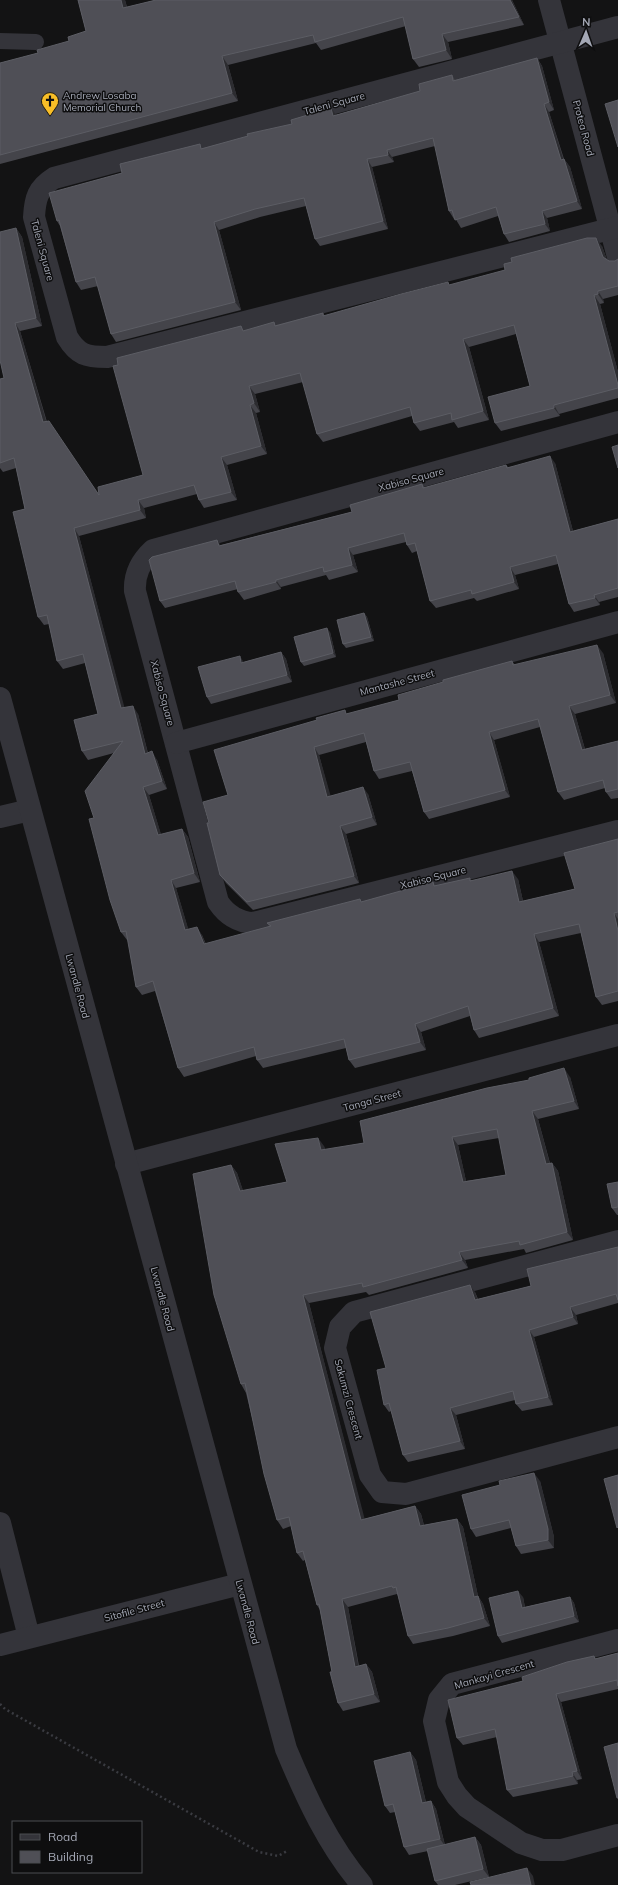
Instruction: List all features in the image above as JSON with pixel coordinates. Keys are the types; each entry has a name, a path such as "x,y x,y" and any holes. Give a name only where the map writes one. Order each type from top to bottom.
{"street":[{"name":"Protea Road","path":"550,0 614,228 618,257"},
{"name":"Taleni Square","path":"614,228 107,357 91,357 77,350 67,337 34,216 34,200 42,188 54,178 618,27"},
{"name":"Xabiso Square","path":"618,422 153,550 145,557 137,570 134,581 135,591 218,902 224,911 233,917 247,922 253,922 618,831"},
{"name":"Mantashe Street","path":"176,743 618,622"},
{"name":"Lwandle Road","path":"0,698 286,1749 305,1794 322,1826 349,1869 362,1885"},
{"path":"0,817 30,810"},
{"name":"Tanga Street","path":"126,1164 618,1035"},
{"name":"Sakumzi Crescent","path":"618,1241 354,1312 340,1327 335,1348 370,1475 382,1492 406,1494 618,1437"},
{"path":"0,1523 5,1564 29,1637"},
{"name":"Sitofile Street","path":"0,1645 240,1584"},
{"name":"Mankayi Crescent","path":"618,1640 452,1684 439,1700 434,1721 448,1782 457,1796 468,1807 521,1843 542,1850 562,1850 618,1835"}],"lane":[{"path":"0,41 36,42"}],"path":[{"path":"0,1704 12,1713 259,1852 278,1856 287,1851"}],"building":[{"path":"78,0 121,0 123,8 156,0 510,0 519,17 442,34 446,50 413,59 403,17 315,42 313,35 222,56 232,93 0,155 0,63 38,53 37,50 69,41 68,37 86,31"},
{"path":"537,58 549,102 544,104 561,160 564,159 577,201 542,211 545,224 504,234 496,207 455,220 452,210 449,211 433,138 387,150 388,155 367,159 383,221 315,239 304,198 255,209 214,222 235,302 111,334 95,277 76,282 59,220 57,221 49,193 122,173 120,164 200,144 201,149 248,136 247,134 292,124 291,120 331,108 333,116 420,91 419,84 452,75 453,81"},
{"path":"618,100 618,147 605,104"},
{"path":"16,228 36,318 15,323 43,422 49,421 99,495 98,487 143,475 113,366 118,365 117,358 241,326 243,331 274,322 275,326 323,313 323,316 448,282 449,285 505,270 504,264 512,262 511,258 587,238 596,238 603,257 609,261 615,261 618,259 618,286 598,291 598,294 594,295 618,388 554,405 554,408 495,423 488,397 530,386 514,325 463,339 483,411 452,420 451,413 414,423 410,407 317,434 300,373 249,386 254,403 250,405 261,446 221,457 231,492 199,500 194,485 138,500 140,510 74,528 121,708 133,706 145,754 152,751 162,781 143,787 158,835 182,829 194,873 171,880 185,930 197,927 204,944 271,926 267,923 360,899 361,902 433,882 434,886 470,878 470,881 512,871 519,902 575,889 564,853 618,839 618,912 614,913 618,931 618,991 596,997 579,924 534,934 553,1008 474,1030 468,1006 415,1024 420,1042 349,1060 344,1039 257,1060 254,1047 178,1068 153,981 136,987 126,931 121,932 110,900 89,819 94,818 85,791 123,741 82,751 74,720 98,714 83,654 57,661 47,615 38,617 13,512 25,509 14,458 0,463 0,379 4,378 0,360 0,232"},
{"path":"618,445 618,468 612,447"},
{"path":"550,456 570,532 618,519 618,588 594,595 595,598 569,604 556,555 510,567 514,582 472,594 471,590 430,601 415,543 407,545 404,533 348,548 352,565 324,572 323,567 238,592 235,581 160,601 149,560 152,557 217,540 219,546 352,512 350,505 422,484 423,488 506,465 507,468"},
{"path":"364,613 371,637 343,644 337,620"},
{"path":"327,628 333,653 301,662 294,637"},
{"path":"597,645 610,695 569,706 582,750 618,741 618,789 606,792 603,780 558,792 538,719 489,732 505,790 424,812 410,762 374,771 364,733 314,747 327,797 363,787 372,817 340,826 354,876 247,902 220,875 203,802 228,795 214,750 317,720 316,718 345,710 346,714 399,700 398,695 443,682 443,680 512,661 513,665"},
{"path":"281,652 287,675 207,697 198,667 240,656 241,663"},
{"path":"564,1068 574,1101 532,1111 546,1164 552,1163 567,1232 520,1245 519,1241 459,1252 462,1260 363,1287 362,1283 303,1295 361,1520 415,1506 420,1526 457,1519 474,1597 478,1596 484,1618 448,1628 408,1636 396,1587 393,1588 392,1586 342,1599 355,1667 366,1664 374,1694 338,1703 330,1672 332,1672 319,1604 317,1605 303,1551 297,1553 289,1517 277,1520 264,1474 245,1383 241,1384 214,1295 193,1174 231,1165 240,1191 287,1182 275,1144 318,1138 321,1150 364,1143 360,1121 487,1088 529,1080 529,1078","holes":["497,1129 506,1175 463,1182 452,1137"]},
{"path":"618,1182 618,1207 612,1208 607,1184"},
{"path":"618,1247 618,1300 616,1294 570,1307 573,1317 529,1330 548,1397 516,1404 513,1391 450,1408 460,1441 403,1455 389,1403 384,1405 377,1370 386,1368 370,1312 470,1285 475,1300 531,1286 527,1269"},
{"path":"534,1473 548,1529 548,1540 516,1546 509,1520 471,1529 462,1495 500,1485 499,1481"},
{"path":"618,1475 618,1527 617,1528 604,1479"},
{"path":"518,1591 522,1608 570,1597 574,1616 498,1636 489,1598"},
{"path":"618,1653 618,1686 617,1680 556,1694 577,1771 572,1772 573,1776 507,1790 495,1729 457,1738 448,1700 523,1681 522,1677 567,1662 594,1656 595,1659"},
{"path":"618,1743 618,1798 617,1798 604,1747"},
{"path":"410,1752 422,1803 431,1801 440,1839 404,1847 393,1804 385,1806 374,1761"},
{"path":"475,1837 483,1869 435,1881 427,1849"},
{"path":"527,1868 531,1885 471,1885 470,1882"}],"place":[{"name":"Andrew Losaba Memorial Church","path":"50,116"}]}
